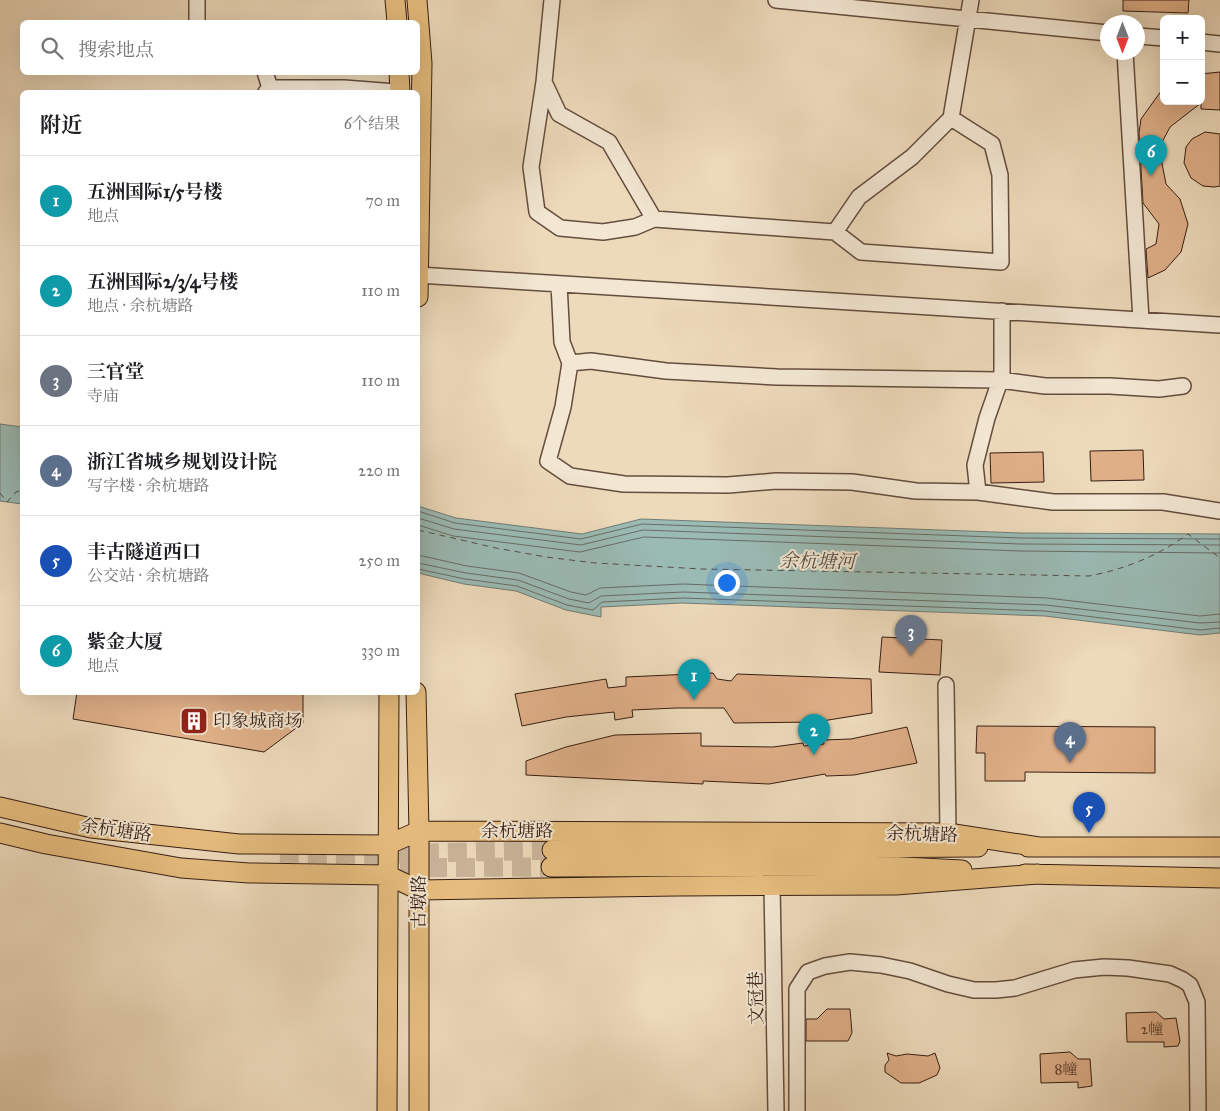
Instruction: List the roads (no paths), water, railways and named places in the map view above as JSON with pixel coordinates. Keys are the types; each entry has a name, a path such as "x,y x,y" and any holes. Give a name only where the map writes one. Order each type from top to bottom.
{"main road":[{"path":"395,0 397,20"},
{"path":"418,0 419,20"},
{"path":"420,32 422,63 420,169"},
{"path":"399,75 400,90"},
{"name":"古墩路","path":"387,1111 387,845 390,695"},
{"name":"古墩路","path":"416,695 419,831 419,1111"},
{"name":"余杭塘路","path":"0,807 91,828 240,844 387,845 419,831 948,833 1038,847"},
{"name":"余杭塘路","path":"0,833 46,844 182,868 249,873 387,875 419,890 896,885 1038,874"},
{"name":"余杭塘路","path":"1220,846 1038,847 551,858 884,866 1038,874 1220,878"}],"street":[{"path":"197,0 197,20"},
{"path":"552,0 544,82 531,167 537,212 560,228 603,232 635,227 654,219 835,232 861,252 1001,262 1000,175 992,144 951,118"},
{"path":"776,0 1100,31"},
{"path":"835,232 859,196 912,157 951,118 971,0"},
{"path":"1145,37 1160,38"},
{"path":"1205,42 1220,44"},
{"path":"1126,60 1141,320"},
{"path":"266,75 268,90 344,90"},
{"path":"544,82 559,114 609,142 654,219"},
{"path":"420,275 1220,325"},
{"path":"559,284 562,342 570,363 563,407 548,461 570,476 624,484 728,485 776,481 852,482 916,492 978,492 1053,502 1163,502 1220,511"},
{"path":"978,492 975,465 987,418 1000,380 1002,312"},
{"path":"570,363 591,361 666,371 777,376 1000,380 1045,386 1110,386 1159,389 1183,386"},
{"path":"946,685 948,833"},
{"name":"文冠巷","path":"772,885 776,1111"},
{"path":"797,1111 797,989 808,972 825,966 850,962 900,968 948,984 974,990 1015,988 1074,970 1104,967 1170,974 1190,986 1197,1002 1198,1111"}],"water":[{"path":"0,424 20,427 20,504 0,501"},
{"name":"余杭塘河","path":"420,507 456,518 582,534 641,519 1021,533 1220,534 1220,633 1200,635 1045,616 682,603 601,607 601,617 566,610 516,591 464,584 420,573"}],"tunnel":[{"path":"280,853 347,855 552,850"},
{"path":"372,868 551,867"}],"place":[{"name":"紫金大厦","path":"1151,176"},
{"name":"三官堂","path":"911,656"},
{"name":"五洲国际1/5号楼","path":"694,700"},
{"name":"印象城商场","path":"194,721"},
{"name":"五洲国际2/3/4号楼","path":"814,755"},
{"name":"浙江省城乡规划设计院","path":"1070,763"},
{"name":"丰古隧道西口","path":"1089,833"}]}
